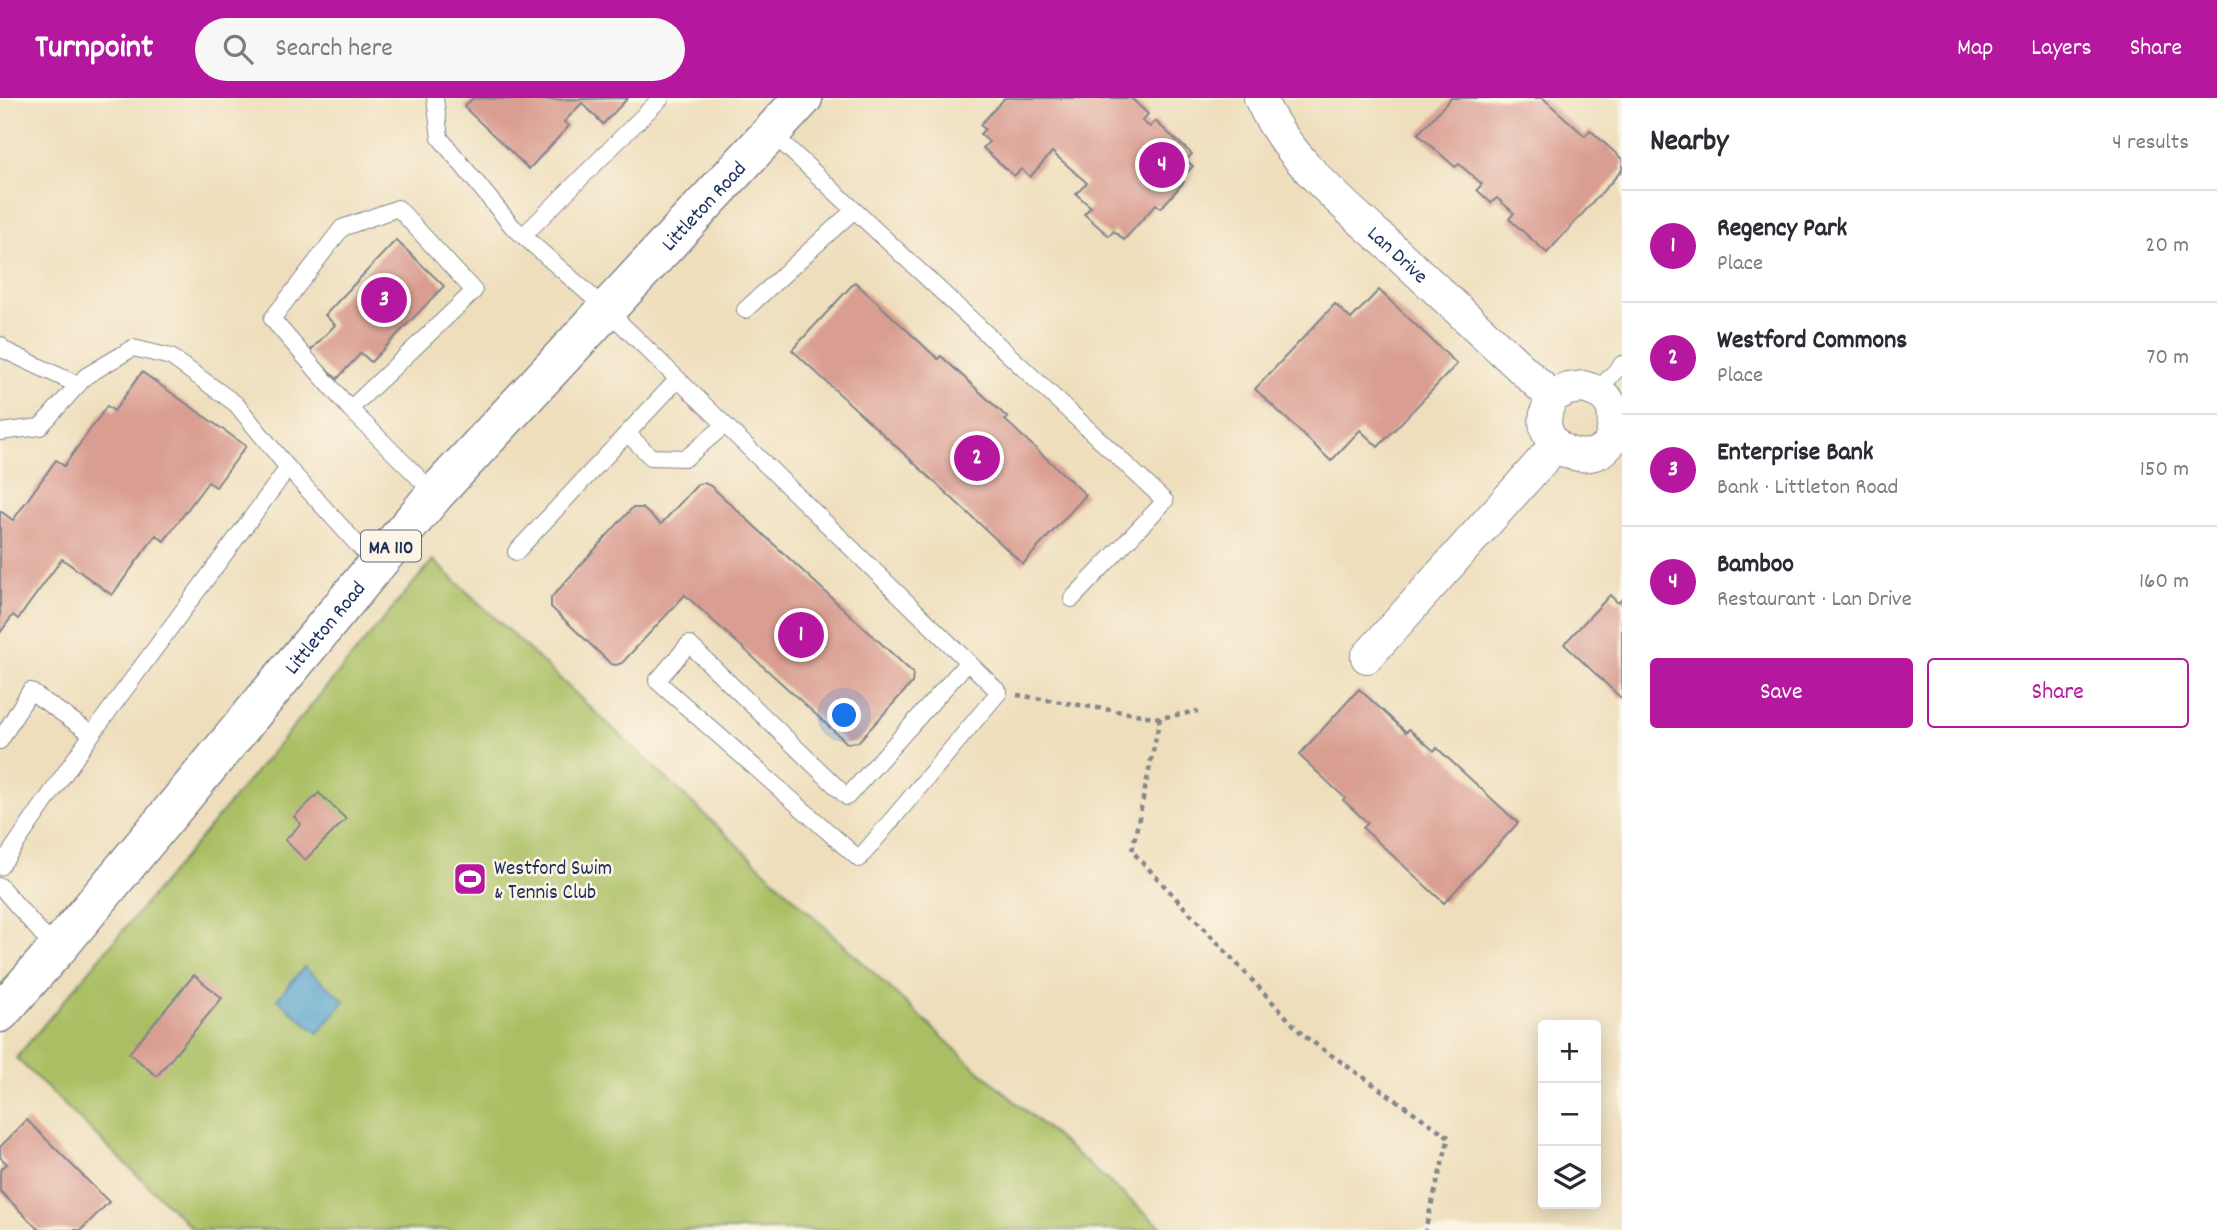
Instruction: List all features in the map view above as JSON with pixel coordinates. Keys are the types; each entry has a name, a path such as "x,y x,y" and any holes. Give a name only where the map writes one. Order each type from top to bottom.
{"main road":[{"name":"Littleton Road","path":"0,1013 57,950 435,494 803,98"}],"street":[{"name":"Lan Drive","path":"1260,98 1267,114 1296,155 1350,209 1552,397"},
{"path":"1583,387 1598,390 1610,402 1615,415 1611,441 1604,449 1586,455 1568,453 1556,446 1547,433 1544,420 1552,397 1568,389 1583,387"},
{"path":"1367,657 1556,446"}],"lane":[{"path":"435,98 440,138 512,226 606,310 999,692 859,859 657,681 689,644 847,797 968,662"},
{"path":"523,236 661,98"},
{"path":"771,132 1164,501 1072,599"},
{"path":"350,409 474,291 398,208 342,228 272,319 350,409 435,494"},
{"path":"745,310 854,210"},
{"path":"0,345 78,385"},
{"path":"0,432 40,427 86,376 133,348 171,357 236,404 288,468 376,565"},
{"path":"1598,390 1622,364"},
{"path":"516,552 678,379"},
{"path":"627,433 651,457 687,458 725,425"},
{"path":"0,867 93,734 288,468"},
{"path":"0,741 30,691 93,734"},
{"path":"0,886 57,950"}],"path":[{"path":"999,692 1160,718 1198,711"},
{"path":"1160,718 1132,851 1304,1036 1449,1137 1425,1230"}],"green space":[{"name":"Westford Swim & Tennis Club","path":"433,560 970,1063 1165,1230 194,1230 16,1058"}],"water":[{"path":"304,967 345,1001 318,1033 277,999"}],"building":[{"path":"473,98 628,98 603,124 582,103 564,122 569,126 529,169 464,107"},
{"path":"1005,98 1131,98 1148,114 1142,121 1150,127 1155,121 1192,154 1186,160 1193,166 1181,179 1184,182 1161,208 1156,204 1124,240 1114,231 1109,236 1084,214 1091,207 1076,194 1087,183 1052,152 1030,177 1021,169 1014,176 983,148 989,142 980,134 985,129 980,125"},
{"path":"1451,98 1543,98 1585,136 1590,130 1622,159 1622,170 1547,253 1509,219 1514,213 1497,198 1491,203 1477,190 1482,184 1459,164 1455,167 1418,134"},
{"path":"396,240 444,286 371,362 361,353 337,379 309,352 335,325 325,315"},
{"path":"855,282 938,359 941,356 1086,495 1023,564 792,350"},
{"path":"1379,290 1457,364 1378,447 1360,430 1331,461 1255,389 1335,304 1351,319"},
{"path":"142,372 246,446 216,487 208,482 164,541 156,535 112,595 62,559 18,619 13,615 0,633 0,511 13,520 56,460 64,466 107,406 114,411"},
{"path":"698,484 711,486 913,673 912,683 858,742 847,743 685,595 622,663 616,665 611,664 551,607 551,598 632,508 642,508 661,524"},
{"path":"1610,595 1618,603 1622,599 1622,699 1564,644"},
{"path":"1359,689 1406,732 1409,729 1434,751 1437,748 1518,823 1444,903 1363,828 1368,823 1299,755"},
{"path":"319,793 346,819 305,860 285,840 301,824 294,817"},
{"path":"194,975 222,998 157,1076 129,1053"},
{"path":"27,1120 109,1202 81,1230 39,1230 0,1191 0,1170 7,1164 0,1157 0,1147"}],"place":[{"name":"Bamboo","path":"1162,165"},
{"name":"Enterprise Bank","path":"384,300"},
{"name":"Westford Commons","path":"977,458"},
{"name":"Regency Park","path":"801,635"},
{"name":"Westford Swim & Tennis Club","path":"470,879"}]}
